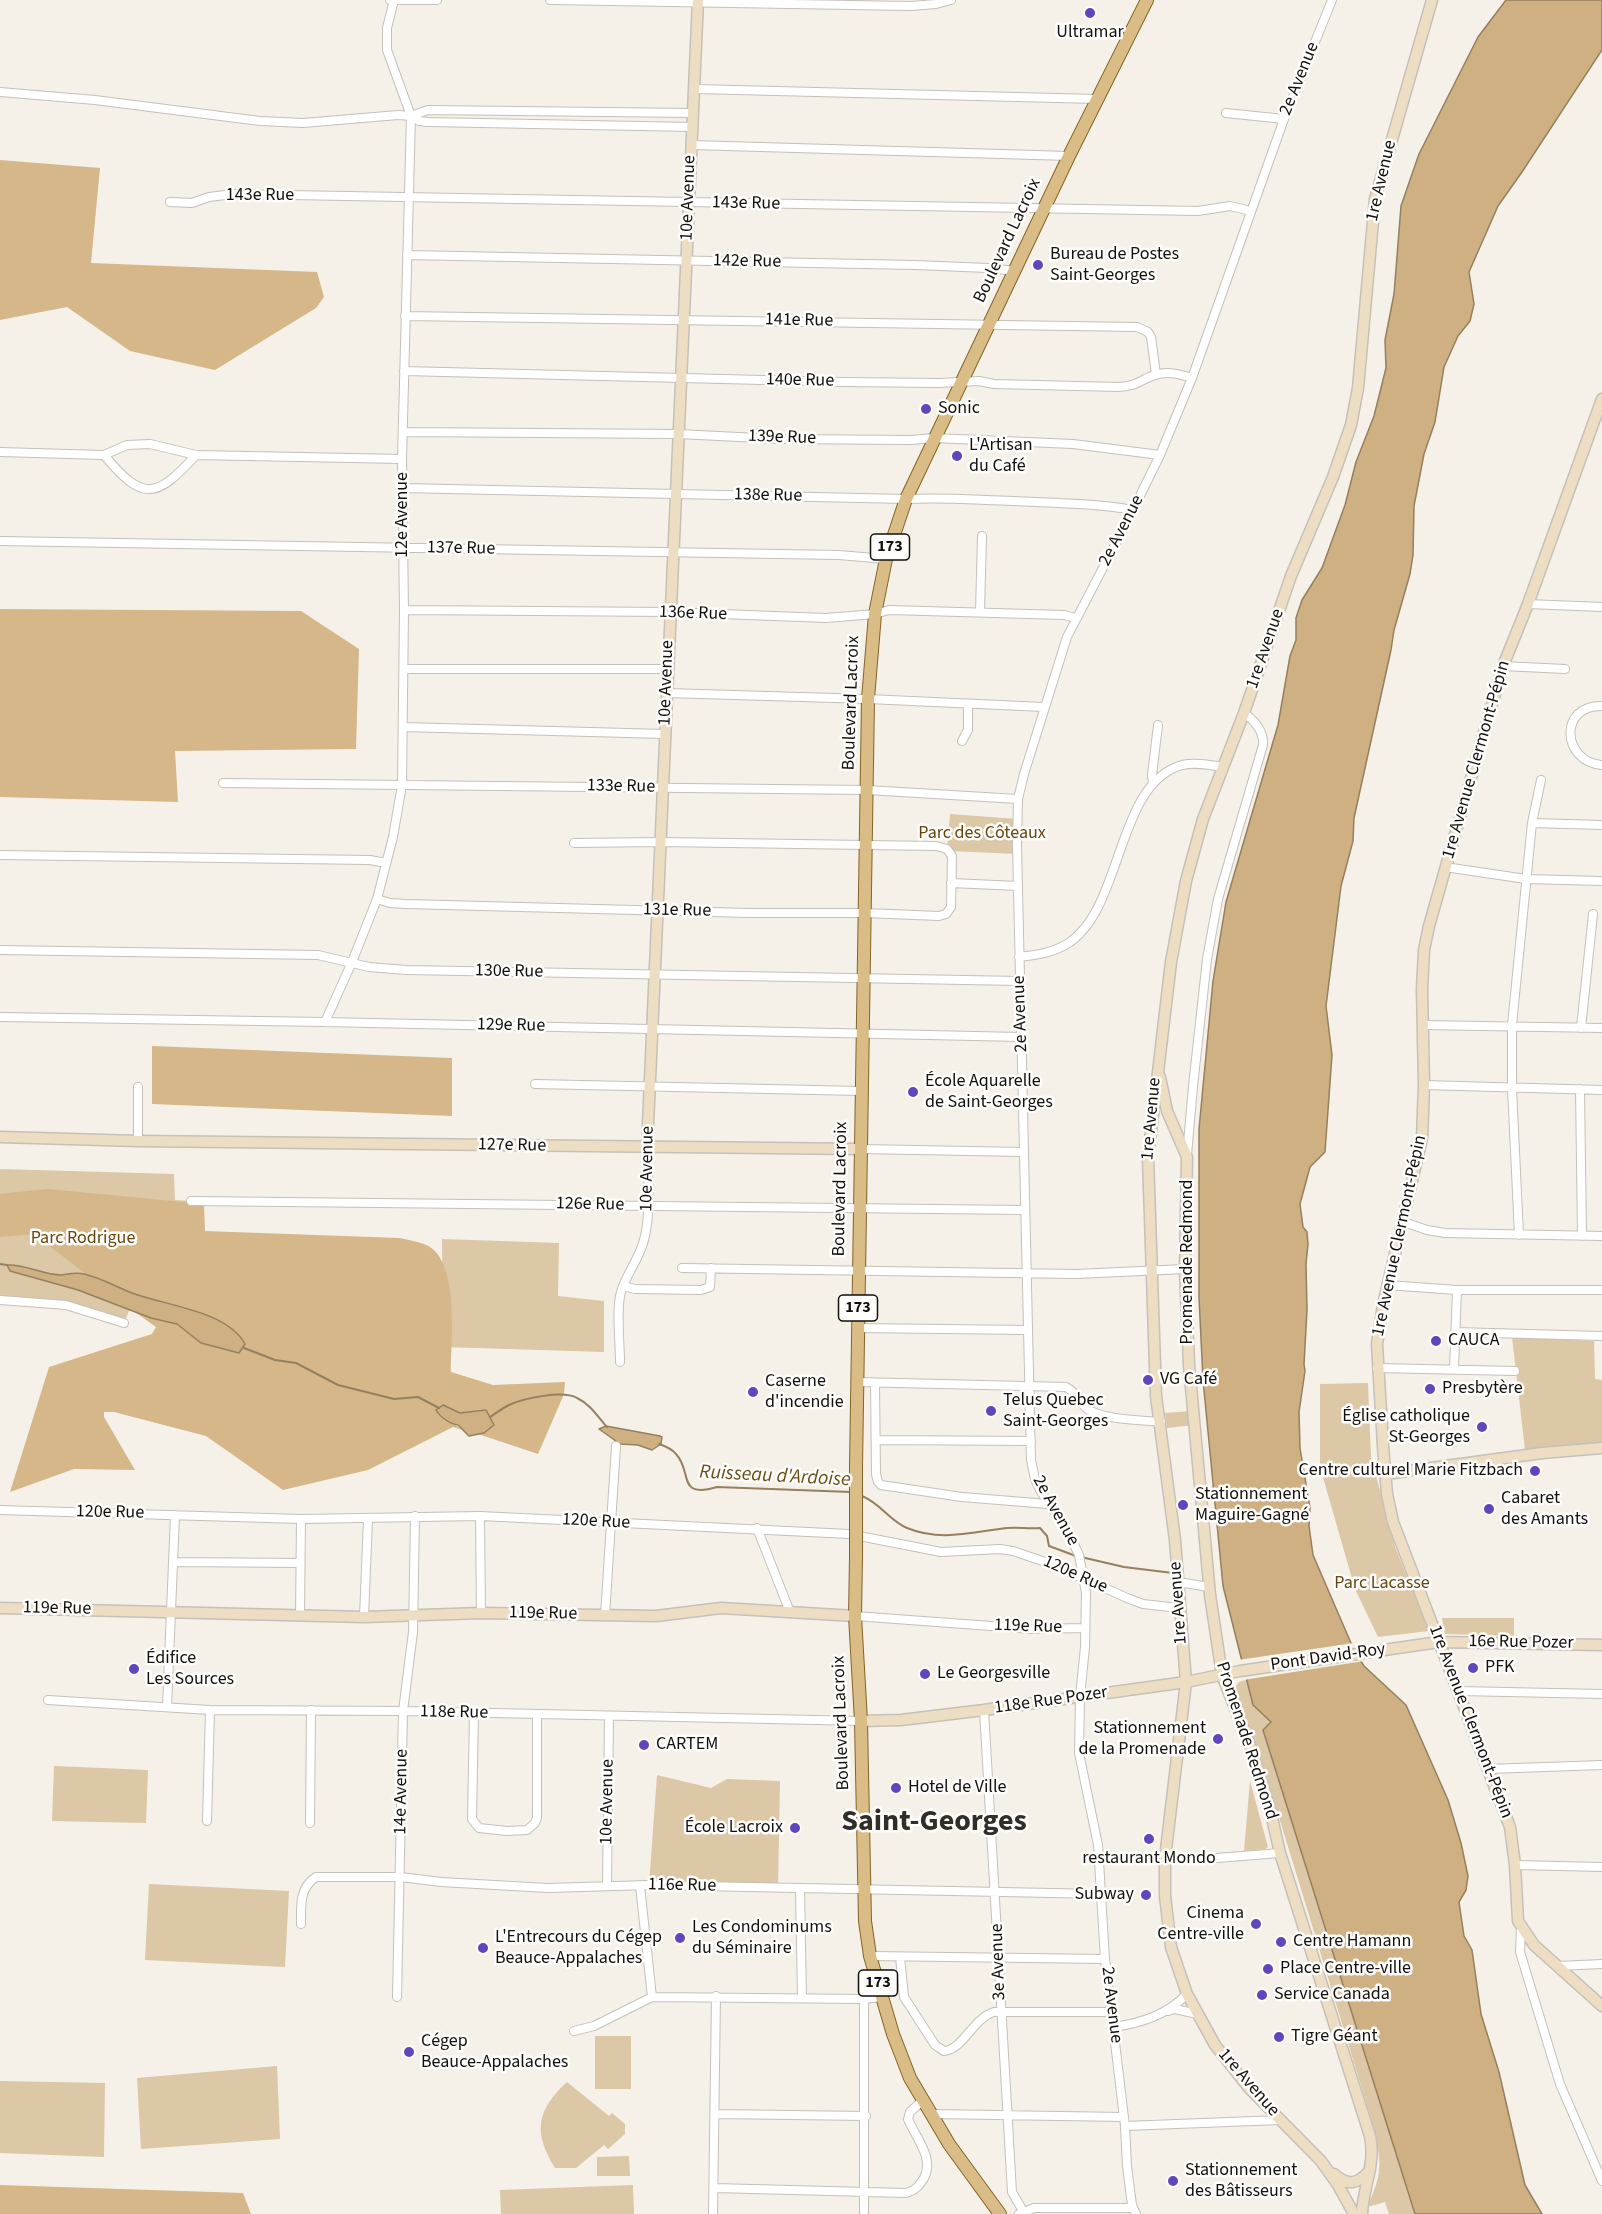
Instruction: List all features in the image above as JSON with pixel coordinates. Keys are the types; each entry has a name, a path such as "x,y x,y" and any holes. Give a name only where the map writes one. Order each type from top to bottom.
{"main road":[{"name":"Boulevard Lacroix","path":"1000,2214 949,2144 922,2100 903,2061 881,1997 870,1956 865,1922 861,1721 855,1616 857,1328 868,699 875,614 886,560 906,499 1069,156 1147,0"}],"street":[{"path":"389,0 437,0"},
{"name":"12e Avenue","path":"325,1022 352,962 376,899 398,812 402,785 404,610 402,459 411,116 387,50 387,28 394,0"},
{"path":"550,0 911,6 951,0"},
{"name":"2e Avenue","path":"1135,2211 1127,2166 1125,2126 1105,1959 1098,1845 1078,1753 1087,1605 1079,1557 1069,1534 1048,1504 1035,1479 1031,1441 1019,957 1018,799 1044,707 1076,618 1160,455 1192,378 1284,119 1332,0"},
{"name":"1re Avenue","path":"1354,2214 1321,2161 1280,2120 1215,2045 1187,1995 1171,1947 1165,1896 1165,1858 1186,1682 1175,1540 1156,1396 1148,1177 1158,1062 1177,923 1203,819 1244,713 1291,576 1334,477 1351,425 1358,388 1375,199 1432,0"},
{"name":"10e Avenue","path":"620,1362 619,1299 642,1247 648,1206 647,1147 698,2"},
{"path":"694,89 1097,99"},
{"path":"0,92 95,100 285,123 411,116 428,110 693,112"},
{"path":"1226,113 1284,119"},
{"path":"411,116 419,121 428,122 692,127"},
{"path":"692,145 1069,156"},
{"name":"143e Rue","path":"170,202 192,203 209,197 233,194 1198,211 1230,206 1251,211"},
{"name":"142e Rue","path":"407,255 915,265 1015,271"},
{"name":"141e Rue","path":"405,316 1137,327 1144,329 1151,337 1156,374"},
{"name":"140e Rue","path":"404,371 939,383 979,381 993,384 1119,387 1132,386 1156,374 1177,374 1192,378"},
{"name":"1re Avenue Clermont-Pépin","path":"1521,1927 1518,1921 1510,1827 1459,1690 1398,1538 1387,1494 1377,1368 1378,1334 1401,1221 1419,1156 1423,1124 1424,950 1445,867 1503,666 1528,604 1601,402"},
{"name":"139e Rue","path":"403,432 678,434 911,440 934,438 1073,444 1160,455"},
{"path":"0,452 104,455 127,445 150,444 196,455 402,459"},
{"path":"104,455 127,481 143,489 155,488 167,483 196,455"},
{"name":"138e Rue","path":"402,489 931,498 1038,502 1133,510"},
{"path":"980,612 982,536"},
{"name":"137e Rue","path":"0,542 839,555 886,560"},
{"path":"1528,604 1602,607"},
{"name":"136e Rue","path":"404,610 670,612 826,618 875,614 889,610 1064,615 1076,618"},
{"path":"1503,666 1565,669"},
{"path":"404,669 668,669"},
{"path":"667,693 1044,707"},
{"path":"962,741 968,730 968,704"},
{"path":"1602,706 1591,706 1577,715 1573,721 1570,736 1574,749 1585,761 1602,765"},
{"name":"Promenade Redmond","path":"1244,713 1253,719 1260,729 1263,745 1218,899 1207,959 1193,1078 1187,1157 1185,1269 1189,1365 1209,1587 1222,1675 1252,1751 1270,1809 1280,1853 1370,2136 1371,2169 1364,2194 1362,2214"},
{"path":"1153,784 1158,725"},
{"path":"403,727 665,734"},
{"path":"1019,957 1052,951 1077,936 1090,921 1104,893 1135,814 1158,777 1184,765 1196,763 1223,766"},
{"path":"1519,1235 1512,1088 1512,1025 1532,823 1541,780"},
{"name":"133e Rue","path":"223,783 867,790 1018,799"},
{"path":"1532,823 1602,825"},
{"path":"574,843 661,842 866,846"},
{"name":"131e Rue","path":"376,899 406,904 659,911 943,915 951,907 952,856 947,849 936,846 866,846"},
{"path":"0,855 369,860 386,863"},
{"path":"1445,867 1526,879 1602,881"},
{"path":"951,884 1018,886"},
{"path":"1581,1028 1593,914"},
{"name":"130e Rue","path":"0,950 305,955 369,967 405,970 1020,981"},
{"name":"129e Rue","path":"0,1017 1021,1037"},
{"path":"1423,1025 1602,1028"},
{"name":"Promenade Redmond","path":"1158,1062 1163,1097 1187,1157"},
{"path":"535,1084 861,1091"},
{"path":"1424,1085 1602,1090"},
{"path":"138,1087 138,1141"},
{"path":"1580,1089 1582,1236"},
{"path":"1150,1134 1161,1123 1170,1123 1175,1128"},
{"name":"127e Rue","path":"0,1137 138,1141 1024,1152"},
{"name":"126e Rue","path":"191,1201 1025,1210"},
{"path":"1401,1221 1427,1230 1445,1233 1602,1236"},
{"path":"682,1268 1077,1274 1185,1269"},
{"path":"623,1286 635,1289 701,1290 710,1287 711,1268"},
{"path":"1387,1286 1457,1290 1602,1290"},
{"path":"1454,1369 1457,1290"},
{"path":"0,1300 66,1305 124,1323"},
{"path":"857,1328 1028,1330"},
{"path":"1455,1332 1602,1336"},
{"path":"1377,1368 1515,1371"},
{"path":"857,1382 1066,1388 1078,1396 1085,1407 1097,1414 1161,1422"},
{"path":"875,1383 876,1478 881,1485 962,1497 1048,1504"},
{"path":"876,1440 1031,1441"},
{"path":"605,1616 616,1446"},
{"path":"1386,1474 1542,1453 1602,1448"},
{"name":"120e Rue","path":"0,1510 301,1519 480,1516 849,1534 941,1552 1000,1549 1013,1551 1143,1604 1179,1608"},
{"path":"167,1707 175,1515"},
{"name":"14e Avenue","path":"397,1997 404,1711 406,1678 412,1642 415,1516"},
{"path":"480,1516 481,1613"},
{"path":"300,1615 301,1519"},
{"path":"364,1617 368,1519"},
{"path":"757,1528 790,1612"},
{"path":"173,1562 300,1563"},
{"path":"1178,1582 1209,1587"},
{"name":"119e Rue","path":"0,1608 364,1617 481,1613 656,1616 722,1608 1032,1629 1085,1628"},
{"name":"16e Rue Pozer","path":"1416,1645 1439,1642 1602,1645"},
{"name":"Pont David-Roy","path":"1240,1671 1416,1645"},
{"name":"118e Rue Pozer","path":"861,1721 901,1720 984,1710 1186,1682 1240,1671"},
{"path":"1459,1690 1602,1694"},
{"name":"118e Rue","path":"48,1700 210,1710 404,1711 861,1721"},
{"path":"207,1821 210,1710"},
{"path":"310,1823 311,1710"},
{"name":"3e Avenue","path":"984,1710 1012,2192 1021,2213"},
{"path":"474,1713 472,1819 479,1828 507,1831 527,1830 537,1818 537,1715"},
{"name":"10e Avenue","path":"607,1886 609,1717"},
{"path":"1488,1769 1602,1765"},
{"path":"1165,1858 1204,1859 1280,1853"},
{"path":"1515,1865 1602,1867"},
{"name":"116e Rue","path":"301,1924 303,1890 308,1881 316,1877 401,1877 441,1882 538,1887 640,1886 1102,1894"},
{"path":"640,1886 652,1997"},
{"path":"800,1889 802,1998"},
{"path":"1521,1927 1534,1945 1602,2006"},
{"path":"1521,1927 1520,1952 1560,2084 1602,2181"},
{"path":"870,1956 1105,1959"},
{"path":"900,1957 904,1997 934,2045 947,2051 954,2048 988,2013 1001,2011 1112,2012"},
{"path":"1558,1966 1602,1964"},
{"path":"1164,2012 1187,1995"},
{"path":"713,2214 716,1996"},
{"path":"574,2031 594,2026 652,1997 864,1999 881,1997"},
{"path":"864,1999 866,2116 864,2214"},
{"path":"1114,2027 1136,2024 1175,2009 1197,2014"},
{"path":"714,2188 906,2193 913,2191 920,2185 928,2168 927,2157 908,2119 910,2112 922,2100"},
{"path":"715,2114 866,2116"},
{"path":"931,2114 1124,2117"},
{"path":"1125,2126 1280,2120"},
{"path":"1321,2161 1347,2183 1359,2180 1371,2169"},
{"path":"1021,2213 1034,2208 1135,2211"}],"green space":[{"path":"0,160 100,168 91,263 317,272 324,297 316,308 215,370 130,351 67,307 0,320"},
{"path":"0,609 301,611 359,649 356,749 175,751 178,802 0,797"},
{"name":"Parc des Côteaux","path":"950,814 1017,819 1017,854 950,851 947,849"},
{"path":"152,1046 452,1058 452,1116 152,1104"},
{"name":"Parc Rodrigue","path":"0,1169 174,1174 175,1200 191,1201 157,1244 124,1323 78,1308 0,1300"},
{"path":"47,1189 204,1204 205,1231 399,1238 427,1245 439,1257 446,1270 452,1324 451,1372 493,1385 565,1382 564,1394 538,1454 478,1434 486,1410 460,1413 436,1410 462,1430 453,1427 368,1470 283,1490 206,1436 114,1412 104,1412 104,1417 135,1470 74,1469 10,1492 49,1367 152,1334 156,1327 135,1312 177,1324 201,1343 239,1353 136,1295 87,1275 34,1234 0,1237 0,1194"},
{"path":"442,1239 559,1243 558,1296 604,1301 604,1352 443,1347"},
{"path":"1512,1337 1594,1341 1595,1379 1602,1380 1602,1443 1525,1450"},
{"name":"Parc Lacasse","path":"1368,1383 1371,1457 1395,1547 1429,1631 1378,1637 1355,1589 1320,1467 1320,1384"},
{"path":"1193,1411 1194,1425 1167,1428 1165,1413"},
{"path":"1442,1618 1514,1618 1514,1636 1445,1634"},
{"path":"1246,1680 1253,1705 1272,1722 1263,1730 1415,2214 1389,2214 1385,2202 1367,2207 1376,2184 1379,2166 1373,2125 1264,1768 1237,1699 1235,1687 1239,1682"},
{"path":"54,1766 148,1770 146,1823 52,1821"},
{"path":"657,1775 711,1788 727,1779 780,1781 778,1888 649,1885"},
{"path":"1250,1781 1268,1847 1244,1851"},
{"path":"149,1884 289,1891 285,1967 145,1960"},
{"path":"595,2036 631,2036 631,2089 595,2089"},
{"path":"277,2066 280,2139 141,2149 137,2078"},
{"path":"0,2081 105,2083 104,2157 0,2153"},
{"path":"567,2082 609,2116 612,2113 625,2124 625,2134 608,2149 604,2145 576,2168 555,2168 543,2143 541,2122 549,2103"},
{"path":"629,2156 630,2176 597,2176 597,2157"},
{"path":"0,2185 243,2193 251,2214 0,2214"},
{"path":"633,2185 634,2214 501,2214 500,2190"}],"shaded area":[{"path":"1506,0 1602,0 1602,50 1498,206 1469,272 1474,304 1470,321 1458,336 1444,367 1435,422 1424,454 1414,506 1413,555 1410,574 1394,630 1354,818 1353,841 1341,886 1326,1006 1332,1055 1325,1152 1310,1167 1300,1204 1308,1244 1305,1371 1299,1412 1300,1448 1310,1508 1309,1526 1313,1555 1354,1650 1364,1666 1406,1705 1448,1800 1468,1876 1466,1890 1459,1902 1464,1936 1472,1950 1481,2014 1499,2072 1525,2185 1542,2214 1415,2214 1263,1730 1271,1722 1253,1705 1223,1586 1203,1380 1199,1297 1199,1129 1213,981 1226,902 1278,725 1290,656 1296,640 1296,618 1302,600 1322,568 1345,505 1356,462 1374,416 1386,368 1385,340 1394,294 1401,206 1419,154 1478,37"},
{"path":"7,1265 21,1266 54,1275 78,1273 91,1276 135,1294 211,1317 225,1324 245,1344 239,1353 201,1343 177,1324 151,1318 78,1290 10,1271"},
{"path":"443,1405 460,1413 486,1410 494,1425 484,1433 469,1436 458,1425 449,1422 438,1413 436,1410"},
{"path":"606,1426 660,1436 662,1437 661,1444 652,1450 638,1445 620,1444 599,1429"}],"pier":[{"path":"1354,1643 1364,1661 1243,1680 1238,1660"}],"waterway":[{"name":"Ruisseau d'Ardoise","path":"0,1264 7,1265"},
{"name":"Ruisseau d'Ardoise","path":"244,1348 275,1360 296,1363 338,1385 394,1399 418,1397 439,1408"},
{"path":"490,1417 516,1402 543,1396 563,1395 582,1401 607,1427"},
{"name":"Ruisseau d'Ardoise","path":"659,1444 676,1454 684,1468 690,1487 696,1489 717,1487 851,1492"},
{"name":"Ruisseau d'Ardoise","path":"862,1496 901,1525 920,1532 944,1535 1007,1528 1040,1528 1047,1536 1049,1546 1076,1556"},
{"name":"Ruisseau d'Ardoise","path":"1081,1557 1124,1567 1173,1573"}],"place":[{"name":"Ultramar","path":"1090,13"},
{"name":"Bureau de Postes Saint-Georges","path":"1038,265"},
{"name":"Sonic","path":"926,409"},
{"name":"L'Artisan du Café","path":"957,456"},
{"name":"École Aquarelle de Saint-Georges","path":"913,1092"},
{"name":"CAUCA","path":"1436,1341"},
{"name":"VG Café","path":"1148,1380"},
{"name":"Presbytère","path":"1430,1389"},
{"name":"Caserne d'incendie","path":"753,1392"},
{"name":"Telus Quebec Saint-Georges","path":"991,1411"},
{"name":"Église catholique St-Georges","path":"1482,1427"},
{"name":"Centre culturel Marie Fitzbach","path":"1535,1471"},
{"name":"Stationnement Maguire-Gagné","path":"1183,1505"},
{"name":"Cabaret des Amants","path":"1489,1509"},
{"name":"PFK","path":"1473,1668"},
{"name":"Édifice Les Sources","path":"134,1669"},
{"name":"Le Georgesville","path":"925,1674"},
{"name":"Stationnement de la Promenade","path":"1218,1739"},
{"name":"CARTEM","path":"644,1745"},
{"name":"Hotel de Ville","path":"896,1788"},
{"name":"École Lacroix","path":"795,1828"},
{"name":"restaurant Mondo","path":"1149,1839"},
{"name":"Subway","path":"1146,1895"},
{"name":"Cinema Centre-ville","path":"1256,1924"},
{"name":"Les Condominums du Séminaire","path":"680,1938"},
{"name":"Centre Hamann","path":"1281,1942"},
{"name":"L'Entrecours du Cégep Beauce-Appalaches","path":"483,1948"},
{"name":"Place Centre-ville","path":"1268,1969"},
{"name":"Service Canada","path":"1262,1995"},
{"name":"Tigre Géant","path":"1279,2037"},
{"name":"Cégep Beauce-Appalaches","path":"409,2052"},
{"name":"Stationnement des Bâtisseurs","path":"1173,2181"}],"district":[{"name":"Saint-Georges","path":"934,1823"}]}
